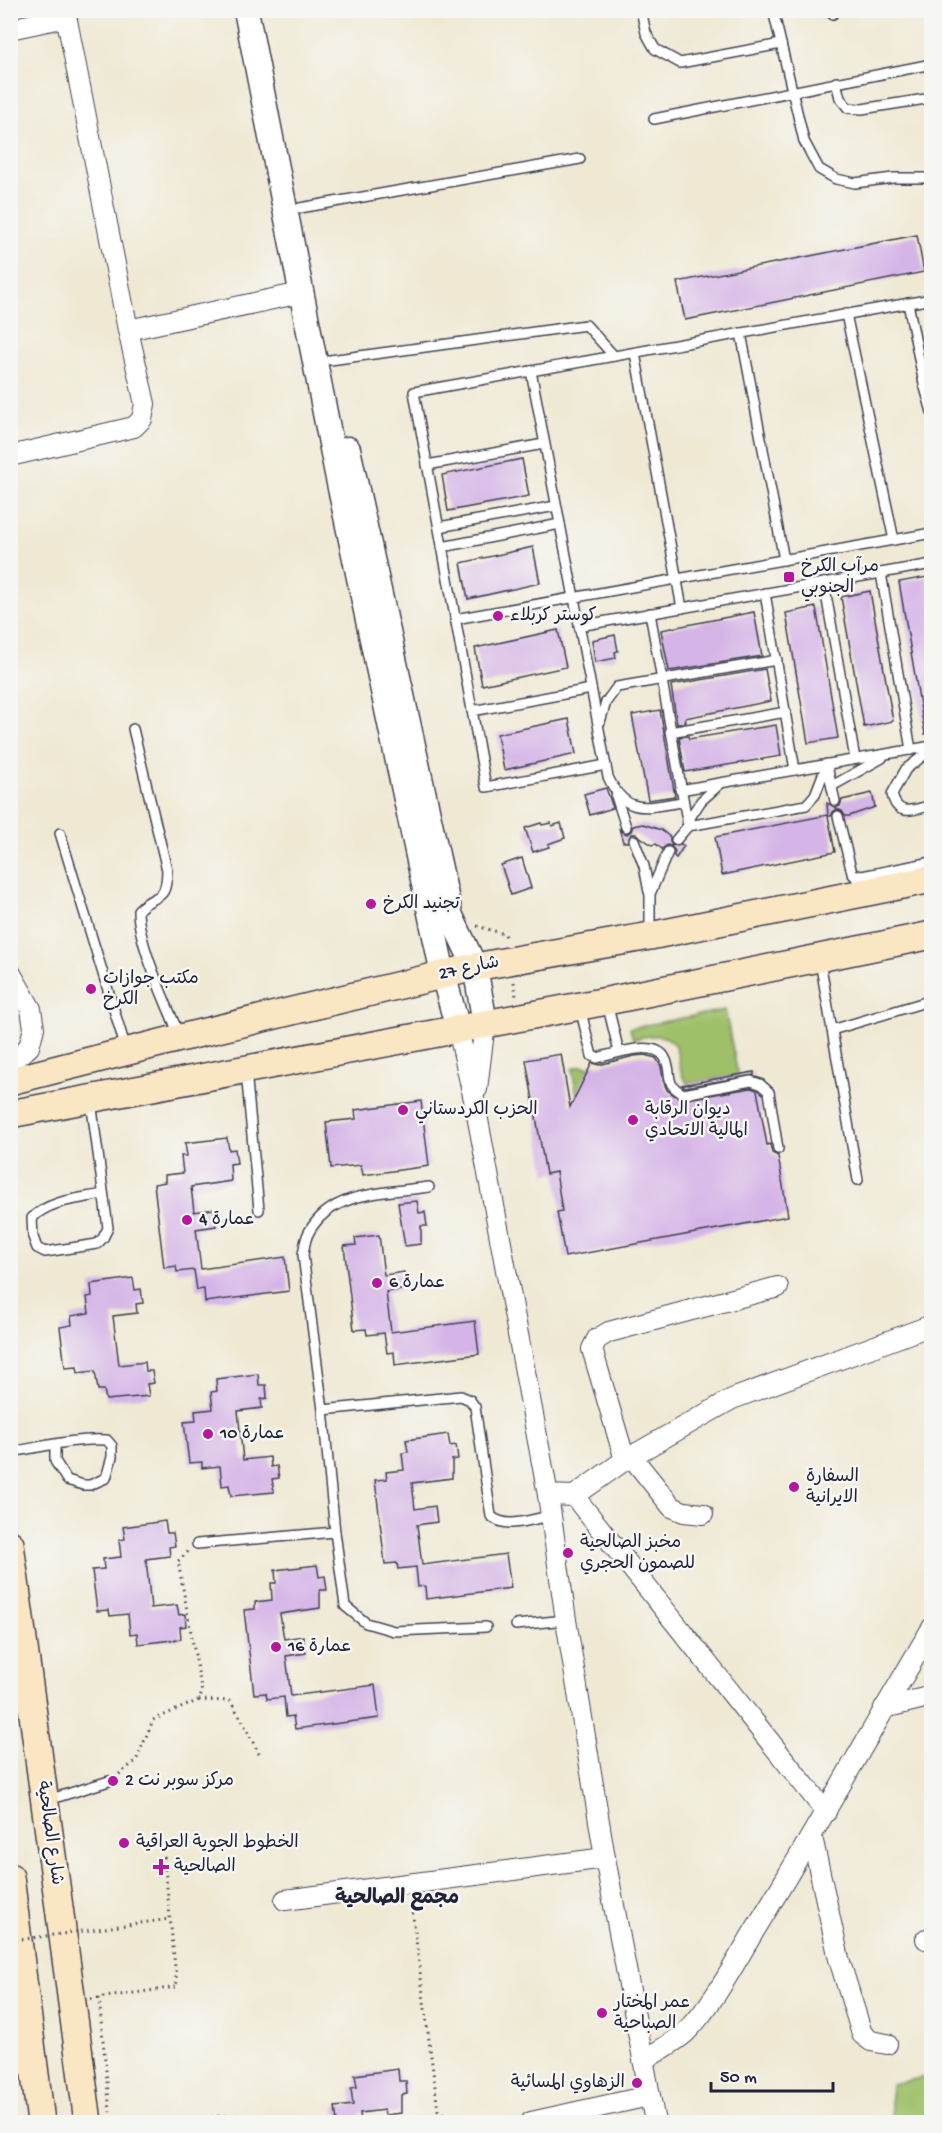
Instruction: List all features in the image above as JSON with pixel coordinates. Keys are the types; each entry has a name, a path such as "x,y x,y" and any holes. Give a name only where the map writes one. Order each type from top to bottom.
{"main road":[{"name":"شارع 27","path":"10,1081 443,974 650,936 932,879"},
{"path":"16,1116 90,1098 607,1001 932,935"},
{"name":"شارع الصالحية","path":"10,1544 20,1686 45,1801 72,2001 99,2122"},
{"path":"10,1877 41,2122"}],"street":[{"path":"246,10 337,474 443,974 475,1104 548,1495 605,1858 655,2122"},
{"path":"261,10 330,360 450,914 475,967 485,1023 475,1104"},
{"path":"10,29 65,14 145,404 142,419 134,427 10,456"},
{"path":"128,330 301,293"},
{"path":"10,972 31,1009 34,1028 29,1047 10,1062"},
{"path":"703,1514 684,1512 672,1507 628,1458 592,1349 597,1339 609,1332 778,1287"},
{"path":"548,1495 574,1496 628,1458 732,1399 932,1325"},
{"path":"574,1496 826,1812"},
{"path":"643,2060 665,2048 685,2032 714,1995 812,1837 932,1628"},
{"path":"884,1708 932,1696"},
{"path":"812,1837 839,1959 862,2034 871,2041 887,2044"},
{"path":"285,1900 605,1858"},
{"path":"531,2122 649,2096"}],"lane":[{"path":"641,10 646,33 655,49 680,63 781,44"},
{"path":"773,10 804,141 819,169 836,178 855,183 893,178 932,178"},
{"path":"654,119 932,64"},
{"path":"836,82 840,98 848,108 862,109 932,98"},
{"path":"300,208 579,159"},
{"path":"606,765 486,787 414,392 932,299"},
{"path":"908,303 932,412"},
{"path":"846,314 894,540"},
{"path":"330,360 586,325 614,356"},
{"path":"741,333 784,560"},
{"path":"635,352 682,608"},
{"path":"531,371 608,777 626,827"},
{"path":"428,465 544,444"},
{"path":"439,527 556,506"},
{"path":"442,547 560,524"},
{"path":"455,619 932,533"},
{"path":"579,626 932,564"},
{"path":"881,573 911,750"},
{"path":"824,583 855,759"},
{"path":"765,593 795,770"},
{"path":"650,613 688,826"},
{"path":"599,732 604,707 617,687 777,660"},
{"path":"472,711 591,688"},
{"path":"670,732 786,712"},
{"path":"133,729 167,870 164,892 161,897 145,903 138,910 138,920 143,941 180,1038"},
{"path":"680,790 932,747"},
{"path":"932,747 906,769 892,794 894,804 907,811 932,806"},
{"path":"832,786 892,753"},
{"path":"827,764 835,801"},
{"path":"688,826 806,805 815,795 827,764"},
{"path":"676,840 688,826 691,816 701,801 722,782"},
{"path":"613,788 624,801 639,808 682,802"},
{"path":"838,816 852,873 859,881 885,889"},
{"path":"60,832 126,1051"},
{"path":"634,840 644,866 650,894 650,936"},
{"path":"650,894 668,852"},
{"path":"852,873 862,876 932,862"},
{"path":"819,957 858,1180"},
{"path":"832,1030 932,1000"},
{"path":"607,1001 619,1052"},
{"path":"580,1006 592,1056 597,1058 645,1048 657,1050 665,1059 669,1082 684,1094 751,1081 760,1084 769,1092 778,1149"},
{"path":"246,1068 259,1210"},
{"path":"90,1098 108,1228 97,1244 45,1252 37,1248 33,1237 32,1218 39,1211 50,1206 103,1194"},
{"path":"429,1187 354,1197 338,1203 318,1218 307,1234 303,1255 323,1410 335,1532 345,1606 366,1623 394,1631 486,1627"},
{"path":"323,1410 461,1396 470,1400 475,1407 491,1516 498,1522 506,1524 550,1516"},
{"path":"10,1452 92,1439 107,1440 112,1446 112,1457 106,1478 90,1485 67,1480 55,1461 55,1445"},
{"path":"197,1544 335,1532"},
{"path":"516,1625 566,1620"},
{"path":"45,1801 109,1781"}],"path":[{"path":"197,1544 178,1561 202,1693 199,1700"},
{"path":"109,1781 136,1761 153,1720 199,1700 230,1701 260,1756"},
{"path":"72,2001 177,1987 164,1857"},
{"path":"408,1884 438,2110 455,2122"},
{"path":"10,1941 170,1919"},
{"path":"99,1998 99,2122"},
{"path":"146,2122 247,2114 252,2122"}],"green space":[{"path":"725,1010 738,1075 689,1084 681,1071 676,1048 672,1042 657,1036 633,1039 630,1028"},
{"path":"581,1066 590,1067 578,1101 572,1069"},
{"path":"931,2076 931,2122 891,2122 891,2084"}],"building":[{"path":"917,235 924,272 685,320 677,282"},
{"path":"522,459 529,496 448,511 442,475"},
{"path":"533,547 540,583 468,599 461,563"},
{"path":"927,577 932,606 932,734 925,734 899,582"},
{"path":"870,591 893,721 864,727 841,597"},
{"path":"816,607 838,738 808,743 786,613"},
{"path":"754,612 762,656 669,671 661,630"},
{"path":"558,630 566,667 482,685 475,648"},
{"path":"615,635 618,651 615,652 616,658 595,662 592,640"},
{"path":"765,669 771,701 685,718 686,722 677,724 671,685"},
{"path":"660,710 675,796 648,800 632,715"},
{"path":"569,719 576,754 504,770 497,734"},
{"path":"776,725 781,756 685,772 679,737 688,736 689,739"},
{"path":"606,788 613,808 590,815 584,794"},
{"path":"872,793 875,807 849,816 845,816 837,809 831,816 828,816 835,852 722,875 715,837 828,815 827,803 836,808 840,806 842,800"},
{"path":"541,823 542,825 551,823 552,826 561,823 565,838 548,844 549,847 533,852 525,828"},
{"path":"643,824 661,830 670,837 672,845 684,846 676,858 671,846 667,845 662,849 636,834 631,834 628,842 623,842 619,828 627,834 633,826"},
{"path":"522,858 531,888 511,895 501,865"},
{"path":"561,1054 570,1107 592,1063 599,1065 644,1055 656,1058 661,1066 667,1090 681,1100 751,1088 757,1090 767,1145 770,1144 772,1153 778,1156 788,1216 565,1257 557,1212 562,1211 556,1172 546,1174 526,1060"},
{"path":"754,1072 754,1075 685,1087 682,1085"},
{"path":"421,1101 429,1166 363,1175 361,1165 331,1168 326,1122 356,1119 355,1110"},
{"name":"عمارة 4","path":"227,1138 229,1150 235,1149 237,1163 230,1164 231,1181 191,1187 194,1212 214,1209 216,1226 196,1229 201,1269 285,1257 289,1291 205,1302 204,1289 197,1290 194,1270 177,1272 176,1266 164,1268 154,1184 165,1182 165,1175 183,1173 181,1156 187,1156 185,1143"},
{"path":"417,1201 419,1213 425,1212 427,1226 421,1226 421,1244 405,1246 398,1203"},
{"name":"عمارة 6","path":"379,1235 384,1275 404,1272 406,1289 386,1292 391,1332 475,1321 479,1354 395,1365 394,1352 387,1353 384,1333 367,1335 366,1329 354,1330 344,1246 356,1245 355,1238"},
{"path":"133,1278 135,1290 141,1289 143,1303 136,1304 137,1313 113,1316 119,1365 145,1362 146,1371 152,1371 154,1383 147,1384 149,1396 106,1400 104,1390 98,1390 95,1371 78,1373 77,1367 65,1368 60,1327 72,1325 71,1316 89,1313 87,1297 92,1296 91,1284"},
{"name":"عمارة 10","path":"258,1374 259,1385 266,1385 267,1398 261,1399 262,1408 238,1411 243,1460 270,1457 271,1467 277,1466 279,1478 272,1479 274,1492 231,1496 229,1485 222,1486 220,1466 202,1468 202,1462 189,1463 184,1422 196,1421 195,1411 213,1409 211,1392 217,1391 216,1379"},
{"path":"448,1434 450,1446 456,1445 458,1459 452,1460 452,1478 412,1483 415,1509 435,1506 437,1522 417,1525 422,1565 506,1554 511,1588 426,1599 425,1586 418,1587 416,1567 398,1569 397,1563 385,1564 375,1480 387,1479 386,1472 404,1470 402,1453 408,1452 406,1440"},
{"path":"165,1521 167,1533 173,1533 175,1546 169,1547 170,1556 146,1559 151,1608 177,1605 179,1615 185,1614 186,1626 180,1627 181,1639 138,1644 137,1633 130,1634 128,1614 110,1616 109,1610 97,1611 92,1570 104,1569 103,1559 121,1557 119,1540 125,1539 123,1527"},
{"name":"عمارة 16","path":"317,1565 319,1577 325,1576 327,1590 320,1590 320,1608 280,1614 284,1639 303,1636 306,1653 286,1656 291,1696 375,1685 379,1718 295,1729 293,1716 286,1717 284,1697 267,1699 266,1693 254,1694 244,1610 255,1609 255,1602 272,1600 271,1583 276,1583 275,1570"},
{"path":"398,2069 399,2081 406,2081 407,2094 401,2095 401,2113 385,2115 384,2110 360,2113 361,2122 337,2122 335,2107 353,2105 351,2088 357,2087 355,2075"}],"place":[{"name":"مرآب الكرخ الجنوبي","path":"789,577"},
{"name":"كوستر كربلاء","path":"498,616"},
{"name":"تجنيد الكرخ","path":"371,904"},
{"name":"مكتب جوازات الكرخ","path":"91,989"},
{"name":"الحزب الكردستاني","path":"403,1110"},
{"name":"ديوان الرقابة المالية الاتحادي","path":"633,1120"},
{"name":"عمارة 4","path":"187,1220"},
{"name":"عمارة 6","path":"377,1283"},
{"name":"عمارة 10","path":"208,1434"},
{"name":"السفارة الايرانية","path":"794,1487"},
{"name":"مخبز الصالحية للصمون الحجري","path":"568,1553"},
{"name":"عمارة 16","path":"276,1647"},
{"name":"مركز سوبر نت 2","path":"113,1781"},
{"name":"الخطوط الجوية العراقية","path":"124,1843"},
{"name":"الصالحية","path":"161,1867"},
{"name":"عمر المختار الصباحية","path":"602,2013"},
{"name":"الزهاوي المسائية","path":"637,2083"}],"district":[{"name":"مجمع الصالحية","path":"397,1899"}]}
